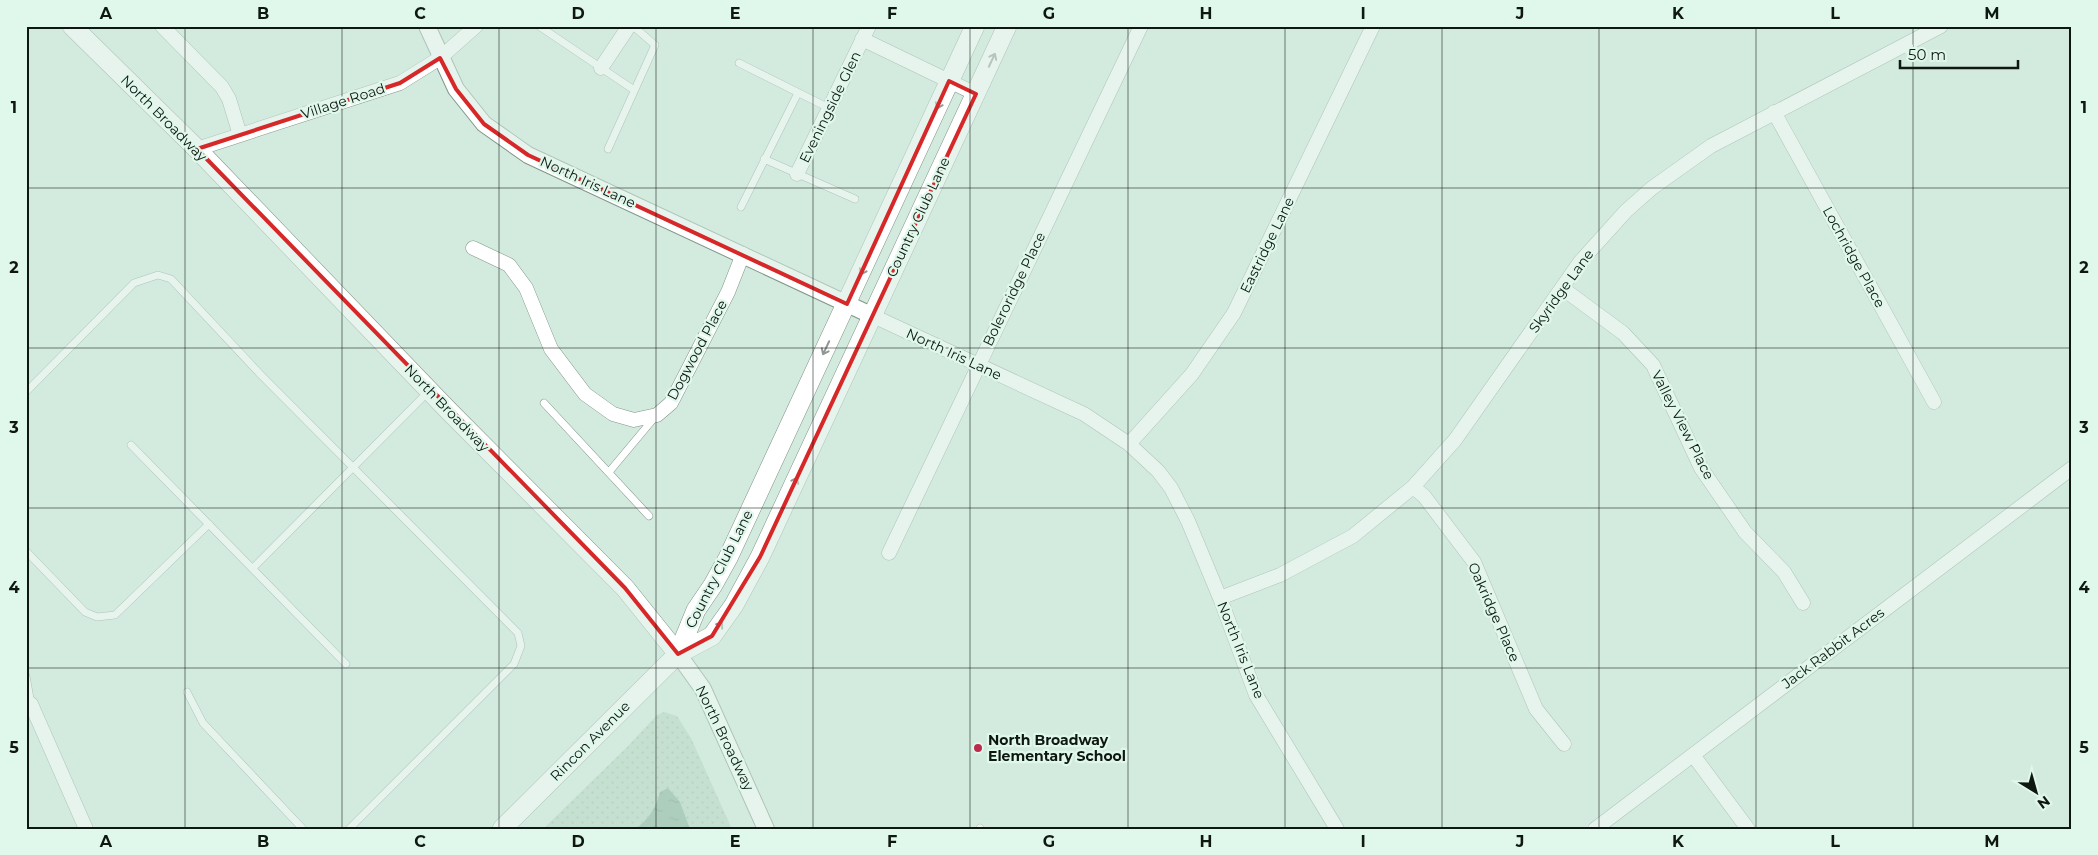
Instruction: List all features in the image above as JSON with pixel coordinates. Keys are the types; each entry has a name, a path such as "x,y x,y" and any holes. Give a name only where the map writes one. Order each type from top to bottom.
{"main road":[{"name":"North Broadway","path":"72,26 196,149 429,391 625,588 678,654"},
{"name":"Country Club Lane","path":"678,654 696,610 728,558 975,26"},
{"name":"Country Club Lane","path":"678,654 712,636 734,605 764,548 1007,26"},
{"name":"Rincon Avenue","path":"502,829 678,654"}],"street":[{"path":"162,26 222,87 229,99 240,135"},
{"name":"North Iris Lane","path":"427,26 440,58 456,89 484,124 528,154 1084,414 1129,444 1158,471 1171,488 1188,521 1220,598 1256,695 1337,829"},
{"name":"Village Road","path":"196,149 400,82 440,58 476,26"},
{"path":"601,68 629,26"},
{"name":"Eveningside Glen","path":"797,174 869,26"},
{"name":"Boleroridge Place","path":"888,553 1142,26"},
{"name":"Eastridge Lane","path":"1129,444 1192,374 1234,313 1373,26"},
{"name":"Skyridge Lane","path":"1220,598 1280,575 1353,536 1413,487 1456,440 1580,262 1613,225 1652,188 1711,146 1941,26"},
{"name":"Eveningside Glen","path":"862,39 976,94"},
{"name":"Lochridge Place","path":"1774,112 1934,402"},
{"name":"Dogwood Place","path":"473,248 509,265 526,288 551,349 585,394 613,414 634,420 657,415 671,403 728,292 743,254"},
{"name":"Valley View Place","path":"1562,288 1623,333 1653,365 1701,468 1745,532 1784,572 1803,603"},
{"name":"Jack Rabbit Acres","path":"1595,829 2072,468"},
{"name":"Oakridge Place","path":"1413,487 1424,496 1474,562 1536,709 1564,744"},
{"name":"North Broadway","path":"678,654 703,689 766,829"},
{"path":"31,704 86,829"},
{"path":"1693,755 1748,829"}],"lane":[{"path":"539,26 634,90"},
{"path":"608,149 655,45 633,26"},
{"path":"739,63 829,108"},
{"path":"740,207 798,92"},
{"path":"764,159 855,199"},
{"path":"26,392 134,283 158,275 171,279 260,374 518,633 521,646 514,664 349,829"},
{"path":"253,568 429,391"},
{"path":"544,403 649,516"},
{"path":"608,472 657,415"},
{"path":"131,445 346,664"},
{"path":"26,551 85,612 97,617 115,615 209,524"},
{"path":"26,676 31,704"},
{"path":"187,692 203,723 303,829"}],"highlighted area":[{"path":"440,58 456,89 484,124 528,155 847,304 949,81 976,94 760,557 712,636 678,654 625,588 197,149 400,83"}],"shaded area":[{"path":"664,712 677,716 691,738 732,829 543,829 657,715"}],"water":[{"path":"668,788 680,802 690,829 635,829 651,813 660,792"}],"place":[{"name":"North Broadway Elementary School","path":"978,748"}]}
